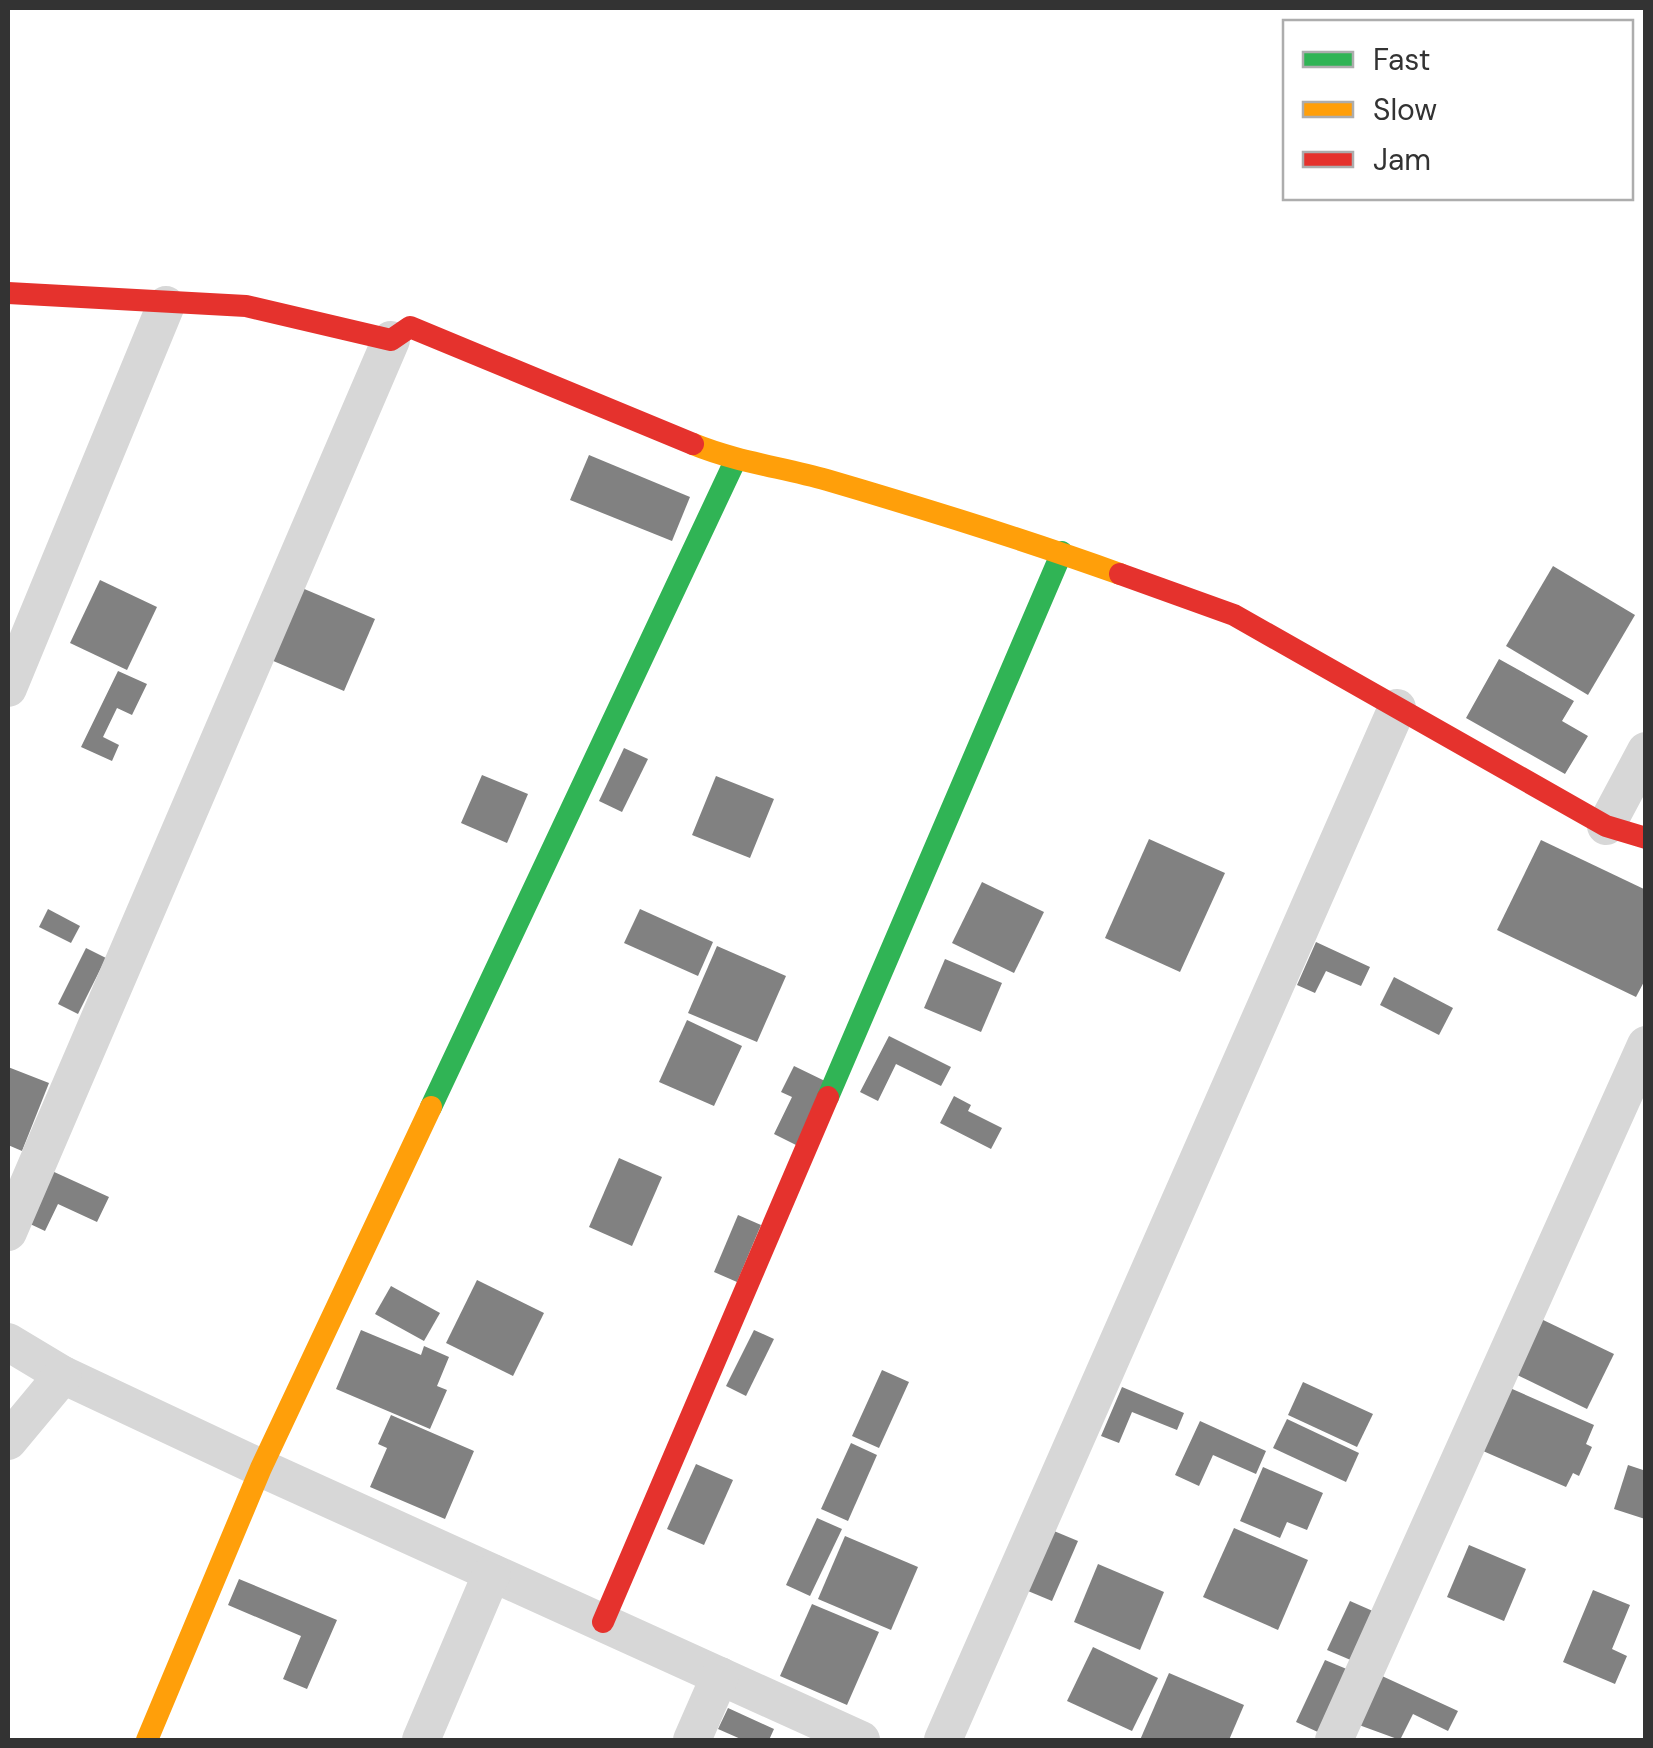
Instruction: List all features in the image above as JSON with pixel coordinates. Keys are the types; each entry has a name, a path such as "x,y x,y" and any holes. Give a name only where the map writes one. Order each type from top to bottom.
{"street":[{"path":"8,292 166,305 246,306 391,340"},
{"path":"8,688 166,305"},
{"path":"8,1232 391,340 410,327 735,461 792,470 1062,552 1234,615 1606,826 1646,838"},
{"path":"147,1740 262,1468 735,461"},
{"path":"603,1622 1062,552"},
{"path":"942,1740 1397,708"},
{"path":"1606,826 1646,751"},
{"path":"1334,1740 1646,1045"},
{"path":"8,1342 63,1375 262,1468 861,1740"},
{"path":"8,1442 63,1375"},
{"path":"420,1740 492,1573"},
{"path":"692,1740 720,1676"}],"building":[{"path":"589,455 690,497 672,541 570,500"},
{"path":"1553,566 1635,615 1588,695 1506,646"},
{"path":"100,580 157,607 127,670 70,643"},
{"path":"302,588 375,619 344,691 271,660"},
{"path":"1499,659 1574,701 1562,721 1588,736 1565,774 1466,718"},
{"path":"118,671 147,684 132,715 117,708 103,737 119,745 112,761 81,747"},
{"path":"624,748 648,759 622,812 599,801"},
{"path":"482,775 528,794 507,843 461,823"},
{"path":"716,776 774,799 750,858 692,835"},
{"path":"1149,839 1225,873 1180,972 1105,938"},
{"path":"1541,840 1646,890 1646,978 1636,997 1497,930"},
{"path":"982,882 1044,912 1014,973 952,943"},
{"path":"48,909 80,926 71,943 39,927"},
{"path":"640,909 713,942 698,976 624,943"},
{"path":"1316,942 1370,967 1361,986 1326,971 1315,993 1297,985"},
{"path":"717,946 786,976 757,1042 688,1013"},
{"path":"86,948 106,958 78,1014 58,1004"},
{"path":"945,959 1002,983 981,1032 924,1008"},
{"path":"1394,977 1453,1008 1439,1035 1380,1005"},
{"path":"687,1020 742,1046 714,1106 659,1082"},
{"path":"889,1036 951,1067 941,1086 896,1064 878,1101 860,1092"},
{"path":"794,1066 827,1082 796,1145 774,1134 792,1097 781,1092"},
{"path":"8,1067 49,1083 22,1151 8,1145"},
{"path":"954,1096 971,1105 968,1111 1002,1128 991,1149 940,1123"},
{"path":"619,1158 662,1177 632,1246 589,1227"},
{"path":"52,1171 109,1197 97,1222 58,1204 45,1231 28,1223"},
{"path":"738,1215 761,1225 737,1282 714,1272"},
{"path":"477,1280 544,1313 513,1376 446,1343"},
{"path":"391,1286 440,1313 424,1341 375,1314"},
{"path":"1539,1318 1614,1354 1587,1409 1513,1373"},
{"path":"361,1330 421,1355 424,1346 449,1357 437,1386 447,1390 430,1429 336,1389"},
{"path":"754,1330 774,1339 746,1396 726,1386"},
{"path":"882,1370 909,1382 879,1448 852,1436"},
{"path":"1303,1382 1373,1414 1357,1447 1288,1415"},
{"path":"1122,1387 1184,1413 1177,1430 1132,1412 1119,1443 1101,1436"},
{"path":"1510,1388 1594,1425 1586,1444 1592,1447 1579,1476 1573,1473 1566,1487 1483,1451"},
{"path":"391,1415 474,1451 445,1519 370,1487 387,1448 378,1444"},
{"path":"1287,1419 1359,1453 1346,1482 1273,1448"},
{"path":"1200,1421 1266,1451 1256,1474 1213,1455 1199,1486 1175,1475"},
{"path":"851,1443 877,1455 848,1521 821,1509"},
{"path":"696,1464 733,1480 704,1545 667,1529"},
{"path":"1628,1465 1646,1471 1645,1519 1614,1509"},
{"path":"1263,1467 1323,1493 1307,1530 1287,1522 1280,1538 1240,1521"},
{"path":"817,1518 842,1529 810,1596 786,1585"},
{"path":"1234,1528 1308,1560 1278,1630 1203,1597"},
{"path":"1054,1531 1078,1541 1052,1601 1028,1591"},
{"path":"845,1536 918,1567 891,1630 818,1599"},
{"path":"1469,1545 1526,1569 1504,1621 1447,1597"},
{"path":"1098,1564 1164,1592 1140,1650 1074,1622"},
{"path":"239,1579 337,1620 307,1689 283,1679 301,1636 228,1605"},
{"path":"1593,1590 1630,1605 1612,1649 1627,1656 1615,1684 1563,1662"},
{"path":"1350,1601 1375,1612 1353,1661 1327,1650"},
{"path":"812,1604 879,1632 847,1705 780,1676"},
{"path":"1093,1647 1158,1678 1132,1731 1067,1701"},
{"path":"1325,1660 1349,1670 1320,1733 1296,1722"},
{"path":"1169,1673 1244,1705 1229,1740 1140,1740"},
{"path":"1382,1676 1458,1711 1448,1731 1413,1714 1400,1740 1359,1725"},
{"path":"728,1708 774,1729 769,1740 743,1740 718,1729"}],"traffic: fast":[{"path":"431,1107 735,461"},
{"path":"828,1097 1062,552"}],"traffic: slow":[{"path":"693,444 901,502 1120,574"},
{"path":"147,1740 261,1468 431,1107"}],"traffic: jam":[{"path":"8,293 246,306 391,340 410,327 693,444"},
{"path":"1120,574 1234,615 1606,826 1646,838"},
{"path":"603,1622 828,1097"}]}
